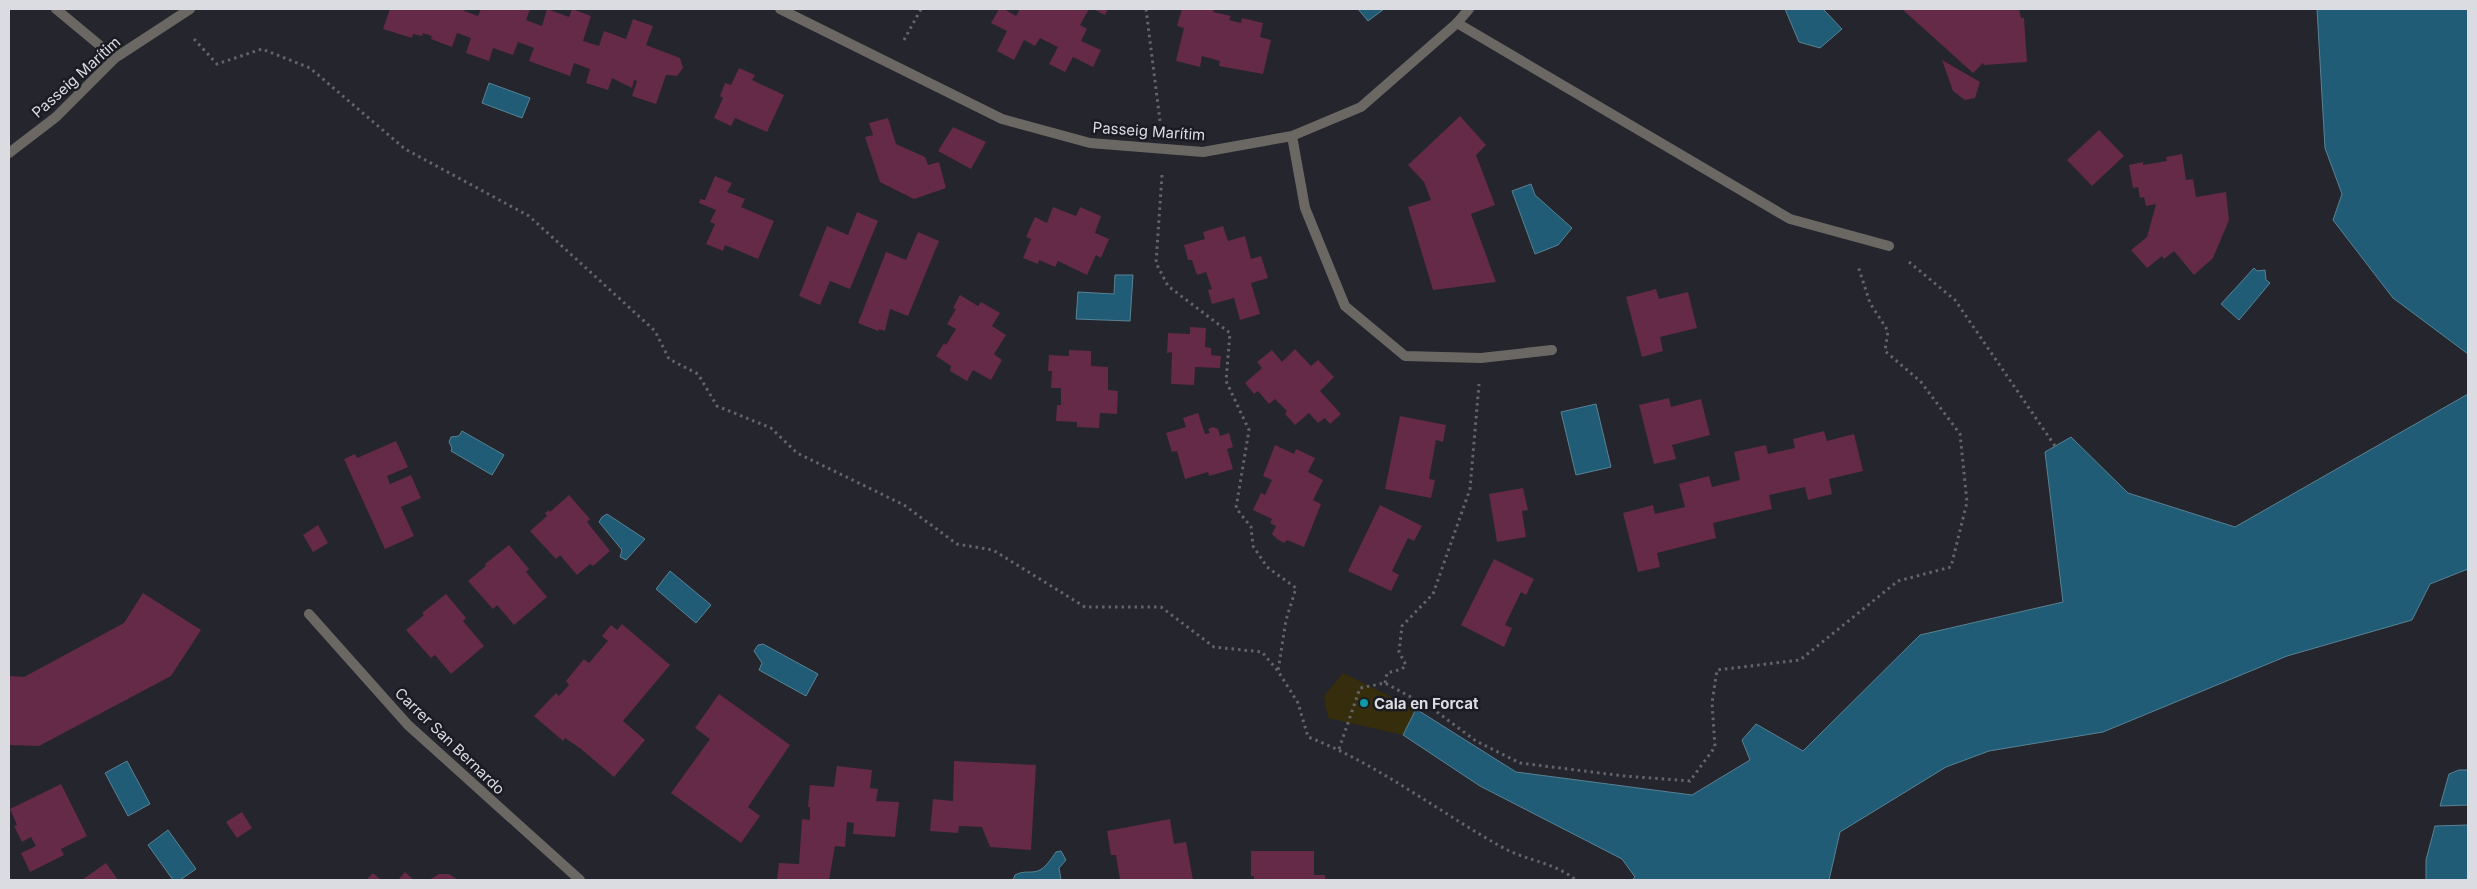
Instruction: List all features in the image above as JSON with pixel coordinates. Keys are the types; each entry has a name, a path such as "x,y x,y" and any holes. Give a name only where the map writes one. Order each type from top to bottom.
{"street":[{"path":"56,9 115,58"},
{"name":"Passeig Marítim","path":"9,153 56,117 115,58 190,9"},
{"name":"Passeig Marítim","path":"780,9 1002,119 1090,143 1203,152 1292,136 1361,107 1458,23 1470,9"},
{"path":"1458,23 1790,219 1889,246"},
{"path":"1292,136 1305,208 1345,306 1405,356 1481,358 1552,350"},
{"name":"Carrer San Bernardo","path":"309,614 408,726 580,880"}],"path":[{"path":"890,64 921,9"},
{"path":"1146,9 1164,149 1156,262 1168,286 1230,333 1226,381 1249,430 1236,508 1251,527 1253,546 1267,567 1296,588 1286,620 1278,671"},
{"path":"176,18 218,64 262,49 310,68 405,149 529,216 655,332 669,359 698,374 717,406 771,428 797,452 904,505 957,544 993,550 1084,607 1161,607 1214,647 1262,652 1278,671 1298,703 1308,737 1339,749 1502,848 1562,869 1576,880"},
{"path":"1339,749 1360,688 1384,683 1433,709 1476,741 1520,763 1624,776 1690,781 1715,746 1712,703 1717,670 1800,660 1898,581 1952,567 1968,502 1960,434 1921,382 1885,351 1888,331 1870,304 1847,234"},
{"path":"1889,246 1955,300 2055,446"},
{"path":"1384,683 1387,673 1402,669 1406,665 1399,652 1402,626 1433,594 1470,488 1481,358"}],"sand":[{"name":"Cala en Forcat","path":"1343,673 1416,709 1403,735 1328,718 1324,696"}],"water":[{"path":"1358,9 1384,9 1368,21"},
{"path":"1785,9 1823,9 1842,29 1820,48 1799,42"},
{"path":"2317,9 2468,9 2468,354 2393,298 2333,220 2342,194 2325,148"},
{"path":"489,83 530,98 522,118 482,103"},
{"path":"1531,184 1535,195 1572,228 1558,245 1535,254 1512,191"},
{"path":"2254,268 2257,271 2265,270 2266,280 2270,283 2239,320 2221,304"},
{"path":"1115,275 1133,275 1130,321 1076,319 1078,292 1114,294"},
{"path":"2468,394 2468,569 2430,584 2412,620 2287,656 2103,732 1989,751 1946,767 1840,832 1829,880 1632,880 1635,877 1622,859 1480,786 1403,735 1416,709 1516,772 1692,795 1750,760 1742,740 1756,724 1803,751 1920,635 2063,602 2045,452 2071,437 2128,493 2235,527"},
{"path":"1596,404 1611,467 1576,475 1561,412"},
{"path":"462,431 504,455 492,475 451,451 452,448 449,442 451,437 459,436"},
{"path":"607,514 645,539 626,560 620,557 622,550 599,522"},
{"path":"670,571 711,605 696,623 656,589"},
{"path":"763,644 818,674 806,696 759,670 762,663 754,651 758,645"},
{"path":"127,761 150,804 128,816 105,773"},
{"path":"2459,770 2468,770 2468,805 2440,806 2449,774"},
{"path":"2468,825 2468,880 2426,880 2426,860 2435,826"},
{"path":"168,830 196,869 180,880 173,880 148,845"},
{"path":"1061,851 1066,860 1059,868 1061,880 1013,880 1017,874 1040,870 1056,852"}],"building":[{"path":"390,9 465,9 464,11 478,16 481,9 530,9 526,20 542,26 547,9 569,17 572,9 591,16 583,41 599,46 604,31 626,39 633,19 653,26 646,45 680,58 683,68 677,76 666,75 656,104 632,96 637,81 634,80 632,88 612,78 608,90 586,83 590,69 574,63 570,76 529,61 534,48 518,42 513,55 493,48 489,61 466,53 471,38 457,33 452,47 431,39 432,36 423,33 422,36 413,34 412,38 383,29"},
{"path":"999,9 1004,9 1016,16 1020,9 1089,9 1080,25 1087,29 1081,41 1101,50 1093,67 1073,57 1065,72 1049,64 1058,47 1040,38 1035,46 1024,40 1014,60 997,51 1007,31 991,23"},
{"path":"1093,9 1108,9 1105,15"},
{"path":"1182,9 1214,9 1213,12 1231,16 1229,20 1241,23 1242,18 1263,23 1260,37 1271,40 1263,74 1219,66 1220,61 1202,56 1200,67 1176,61 1184,28 1177,26"},
{"path":"1902,9 2019,9 2021,18 2024,18 2027,62 1984,65 1983,63 1973,73"},
{"path":"1942,60 1980,82 1975,98 1965,100 1953,91"},
{"path":"739,68 755,75 752,80 784,95 767,132 735,118 731,126 714,118 723,98 720,96 725,83 731,85"},
{"path":"1460,116 1486,145 1476,155 1495,205 1471,214 1496,282 1433,290 1408,207 1431,200 1424,182 1408,165"},
{"path":"888,118 896,144 925,157 928,165 939,162 946,188 914,199 880,182 865,137 873,135 869,123"},
{"path":"953,127 986,142 971,169 938,151"},
{"path":"2099,130 2124,156 2092,186 2067,160"},
{"path":"2182,154 2186,180 2193,179 2196,197 2226,192 2229,220 2213,258 2194,275 2174,251 2164,259 2162,256 2147,268 2131,250 2147,237 2156,204 2146,206 2144,197 2140,198 2138,187 2133,188 2129,165 2143,162 2143,165 2167,161 2166,157"},
{"path":"715,176 732,183 727,192 745,199 741,207 774,221 758,259 725,245 723,251 706,244 715,224 710,222 716,210 699,203 700,199 705,200"},
{"path":"1053,207 1076,216 1080,207 1101,216 1095,233 1109,239 1101,258 1096,255 1087,275 1058,261 1055,267 1039,260 1038,264 1023,258 1031,239 1026,237 1035,217 1047,223"},
{"path":"857,212 878,221 850,289 830,281 820,305 799,296 827,226 848,235"},
{"path":"1223,226 1228,241 1245,236 1251,259 1261,256 1268,278 1251,283 1260,314 1240,320 1234,298 1212,304 1208,290 1212,289 1206,272 1197,275 1192,260 1188,260 1184,245 1205,239 1203,232"},
{"path":"918,232 939,241 908,316 890,309 885,331 879,329 878,331 858,323 886,252 906,260"},
{"path":"1656,289 1659,299 1688,292 1697,328 1660,337 1663,351 1642,357 1626,297"},
{"path":"960,295 978,306 981,302 1000,313 992,326 1006,335 994,354 1002,360 991,380 973,370 967,381 950,371 951,366 936,356 956,329 947,324 956,309 953,308"},
{"path":"1190,327 1206,328 1205,347 1211,348 1211,355 1221,356 1220,368 1195,367 1194,385 1171,384 1172,352 1167,353 1168,333 1190,334"},
{"path":"1295,349 1311,366 1318,360 1334,377 1320,391 1341,414 1330,424 1325,418 1318,423 1309,413 1295,425 1285,414 1287,411 1275,399 1269,404 1258,391 1254,394 1245,383 1262,368 1257,362 1272,350 1282,362"},
{"path":"1069,350 1091,351 1091,366 1108,367 1108,390 1118,391 1117,414 1100,413 1099,428 1077,427 1077,422 1056,421 1057,405 1061,405 1061,388 1051,388 1052,371 1048,371 1049,355 1069,356"},
{"path":"1669,398 1671,407 1701,399 1710,435 1672,445 1676,459 1654,464 1639,405"},
{"path":"1198,413 1205,434 1210,433 1208,429 1213,427 1218,429 1220,436 1229,433 1233,447 1227,449 1233,469 1209,476 1208,472 1185,479 1177,451 1172,452 1166,433 1186,427 1183,418"},
{"path":"1400,416 1446,425 1443,442 1436,440 1429,479 1435,480 1431,498 1385,489"},
{"path":"1824,431 1827,441 1854,434 1863,471 1829,479 1832,494 1808,500 1805,487 1769,495 1772,509 1713,523 1716,538 1657,553 1660,567 1638,572 1623,513 1653,505 1655,514 1685,507 1679,484 1709,476 1712,487 1740,480 1734,452 1766,445 1768,454 1795,448 1793,439"},
{"path":"396,441 408,467 387,476 390,484 411,475 421,498 401,507 414,536 385,549 344,459 355,454 357,458"},
{"path":"1275,445 1294,454 1296,449 1315,458 1308,472 1323,480 1313,500 1321,504 1304,547 1287,540 1284,543 1277,539 1272,534 1276,526 1270,523 1272,519 1253,510 1261,493 1265,495 1272,480 1263,476"},
{"path":"1523,488 1528,510 1522,511 1526,537 1497,542 1489,494"},
{"path":"569,495 590,519 587,522 610,551 593,566 590,564 577,575 560,555 556,559 530,531 547,516 545,513 549,510 550,512"},
{"path":"1380,505 1422,526 1414,541 1408,538 1392,571 1399,575 1391,591 1348,571"},
{"path":"318,525 328,543 313,552 303,535"},
{"path":"509,545 529,569 526,572 547,597 514,625 497,605 493,609 468,581 486,566 485,564"},
{"path":"1494,559 1534,579 1526,595 1521,592 1505,625 1512,628 1504,647 1461,625"},
{"path":"143,593 201,630 171,676 39,746 9,745 9,676 24,677 124,623"},
{"path":"446,594 466,618 463,621 484,646 451,674 435,655 431,658 406,630 424,615 422,613"},
{"path":"622,624 670,665 623,721 645,740 614,777 581,749 565,738 563,741 534,716 556,693 559,696 569,685 566,681 584,659 589,663 608,641 602,636 611,625 617,630"},
{"path":"719,694 790,745 748,807 760,816 741,843 671,793 710,739 695,728"},
{"path":"954,761 1036,765 1031,850 990,847 982,827 959,826 958,833 930,831 933,799 953,801"},
{"path":"837,766 872,770 870,788 878,789 876,801 899,802 895,837 853,834 854,823 847,822 845,847 835,846 829,880 777,880 779,863 799,864 802,819 810,820 810,807 808,807 810,785 834,787"},
{"path":"61,784 87,836 61,849 64,855 30,872 21,853 36,846 31,837 22,842 14,826 17,825 10,809"},
{"path":"242,812 252,828 237,838 226,822"},
{"path":"1170,819 1174,844 1186,842 1193,880 1120,880 1116,855 1111,855 1107,831"},
{"path":"1251,851 1314,851 1314,875 1325,875 1325,880 1254,880 1254,876 1251,876"},
{"path":"106,863 118,880 82,880"},
{"path":"405,872 414,880 398,880"},
{"path":"373,873 381,880 366,880"},
{"path":"439,874 449,874 458,880 429,880"}],"place":[{"name":"Cala en Forcat","path":"1364,703"}]}
